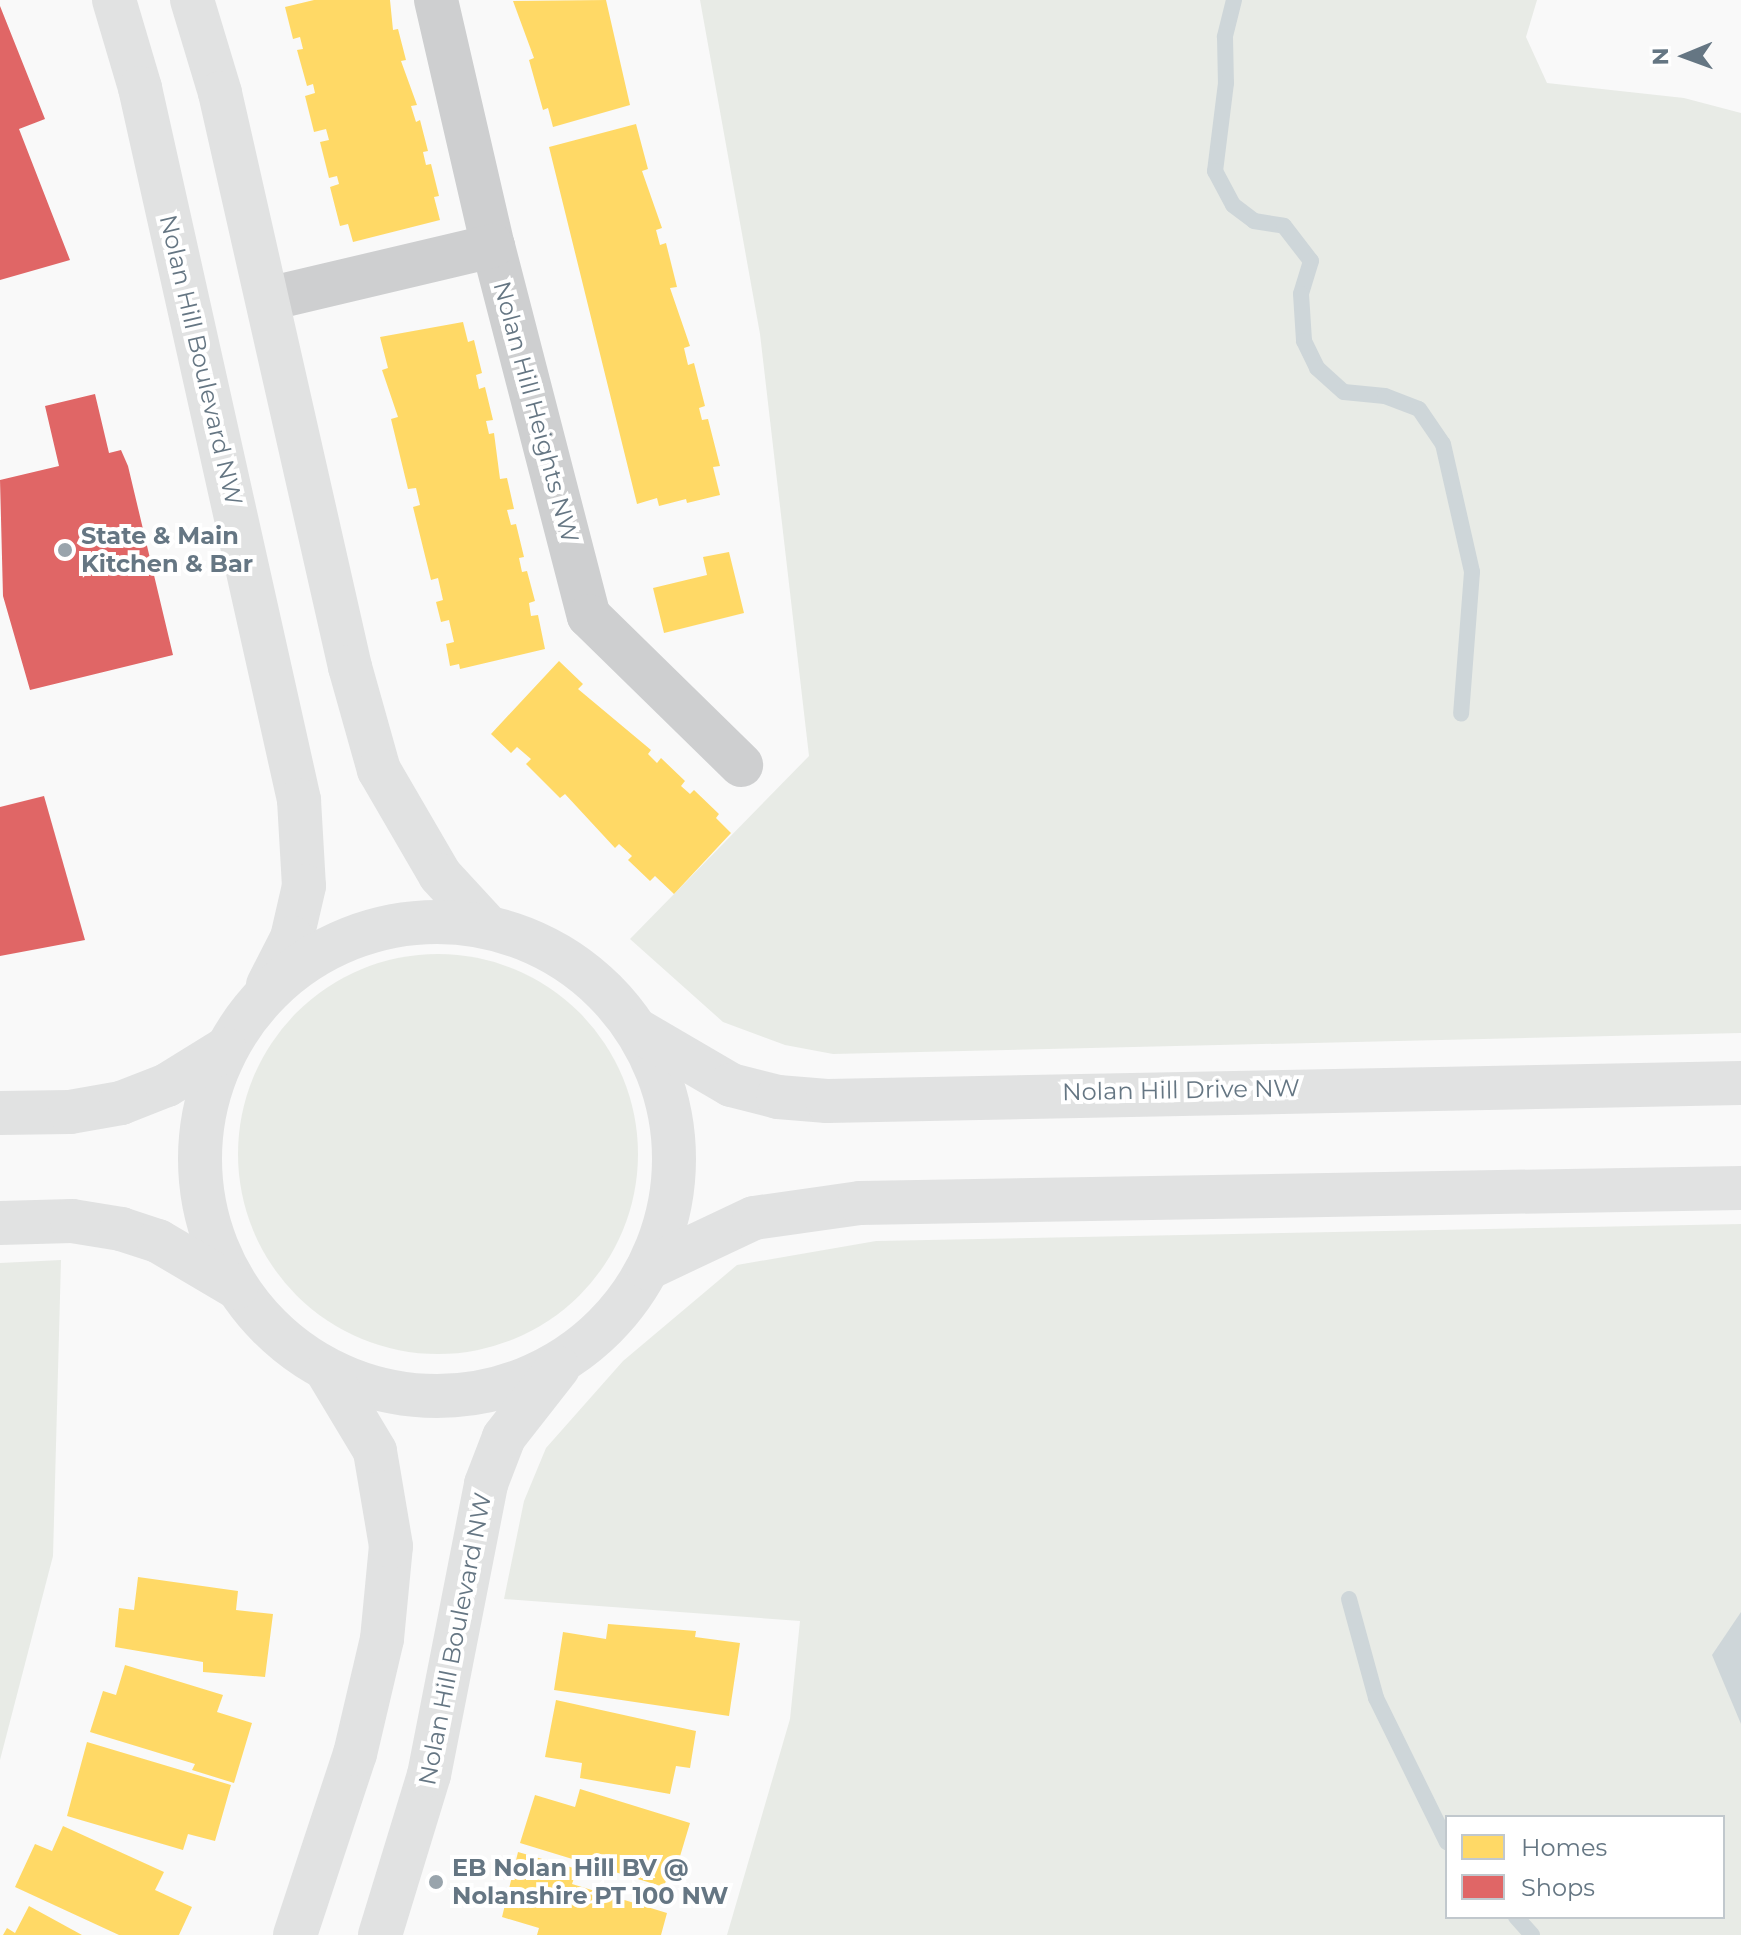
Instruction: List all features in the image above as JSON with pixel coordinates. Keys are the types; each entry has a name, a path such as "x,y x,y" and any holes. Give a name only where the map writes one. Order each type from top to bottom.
{"street":[{"name":"Nolan Hill Boulevard NW","path":"114,0 140,88 299,800 304,886 292,938 261,998"},
{"path":"192,0 220,93 350,667 379,770 440,875 487,926"},
{"name":"Nolan Hill Heights NW","path":"436,0 493,246 589,616 741,765"},
{"path":"268,299 493,246"},
{"path":"426,920 487,926 546,947 584,974 637,1030 663,1086 674,1148 669,1210 648,1268 612,1320 565,1360 509,1387 448,1397 386,1392 327,1371 276,1335 236,1287 210,1231 199,1170 204,1108 225,1049 261,998 308,958 364,932 426,920"},
{"name":"Nolan Hill Drive NW","path":"637,1030 731,1085 778,1097 827,1101 1741,1083"},
{"path":"0,1113 70,1112 121,1103 167,1085 225,1049"},
{"path":"648,1268 754,1218 860,1203 1741,1188"},
{"path":"0,1223 72,1221 121,1229 158,1241 236,1287"},
{"name":"Nolan Hill Boulevard NW","path":"380,1935 429,1775 486,1484 504,1437 565,1360"},
{"path":"295,1935 355,1754 382,1639 391,1546 375,1451 327,1371"}],"shaded area":[{"path":"700,0 1537,0 1526,37 1547,83 1684,98 1741,113 1741,1033 833,1054 785,1045 723,1022 630,939 809,756 760,334"},
{"path":"438,954 477,958 514,970 549,988 579,1013 604,1043 622,1078 634,1115 638,1154 634,1193 622,1230 604,1265 579,1295 549,1320 514,1338 477,1350 438,1354 399,1350 362,1338 327,1320 297,1295 272,1265 254,1230 242,1193 238,1154 242,1115 254,1078 272,1043 297,1013 327,988 362,970 399,958"},
{"path":"1741,1224 1741,1935 727,1935 790,1719 800,1621 504,1599 524,1501 546,1448 623,1361 737,1265 876,1241"},
{"path":"61,1260 53,1556 0,1760 0,1263"},
{"path":"1741,1612 1741,1724 1712,1655"}],"building: Homes":[{"path":"314,0 390,0 393,30 398,29 406,60 401,61 417,105 411,106 416,122 420,120 428,151 423,152 426,165 431,164 439,196 434,197 440,220 353,242 348,224 340,226 330,187 339,184 337,176 329,178 320,142 329,140 326,129 314,132 305,96 315,93 313,84 307,86 297,50 303,49 300,37 293,39 285,7"},
{"path":"606,0 630,105 553,127 548,108 543,110 529,60 534,58 513,1"},
{"path":"636,124 648,169 642,171 662,228 656,230 660,245 666,243 677,287 670,288 690,346 684,348 688,365 694,363 705,406 699,408 702,420 708,419 720,466 713,467 720,495 659,506 657,498 637,504 549,147"},
{"path":"463,322 468,342 474,340 482,373 476,375 479,389 485,387 493,420 486,421 489,434 494,433 500,479 507,478 514,509 507,510 511,525 516,524 524,557 519,558 522,572 527,571 535,601 529,603 531,616 538,615 545,649 460,669 459,664 450,666 446,644 454,642 449,620 441,622 436,602 443,600 438,578 431,580 413,507 420,505 416,488 408,489 391,419 398,417 382,370 388,368 380,337"},
{"path":"729,552 744,613 664,633 653,588 707,575 703,557"},
{"path":"559,661 583,684 578,689 651,750 648,754 657,763 661,758 685,781 681,786 690,794 694,790 719,814 716,818 731,833 674,894 655,876 650,881 628,860 632,856 619,844 615,848 565,794 560,798 526,764 531,759 517,747 511,753 491,734"},
{"path":"138,1577 238,1591 236,1610 273,1614 265,1677 203,1672 203,1662 115,1647 119,1608 134,1610"},
{"path":"608,1624 696,1631 695,1637 740,1643 729,1716 554,1690 563,1632 606,1639"},
{"path":"125,1665 223,1695 217,1712 252,1723 234,1783 192,1770 195,1764 90,1732 103,1691 116,1695"},
{"path":"556,1700 696,1731 690,1768 676,1766 670,1794 580,1778 582,1763 545,1757"},
{"path":"87,1742 231,1785 215,1841 188,1834 183,1850 67,1816"},
{"path":"580,1789 690,1823 678,1863 672,1861 664,1887 520,1843 535,1795 575,1807"},
{"path":"63,1826 164,1872 155,1890 192,1907 179,1935 119,1935 15,1887 35,1844 52,1851"},
{"path":"518,1852 577,1869 572,1884 667,1913 661,1935 537,1935 539,1928 502,1917"},
{"path":"29,1906 82,1935 3,1935 7,1928 15,1933"}],"building: Shops":[{"path":"0,6 45,119 19,129 70,260 0,280"},
{"path":"95,394 109,453 121,450 128,466 173,655 30,690 3,596 0,480 59,466 45,406"},
{"path":"44,796 85,940 0,956 0,807"}],"waterway":[{"path":"1234,0 1225,37 1226,83 1215,171 1233,205 1254,221 1284,226 1311,261 1301,294 1304,341 1317,368 1344,392 1385,396 1419,409 1443,444 1472,572 1461,714"},
{"path":"1349,1599 1376,1698 1445,1838"},
{"path":"1518,1919 1532,1935"}],"place":[{"name":"State & Main Kitchen & Bar","path":"65,550"},
{"name":"EB Nolan Hill BV @ Nolanshire PT 100 NW","path":"436,1882"}]}
